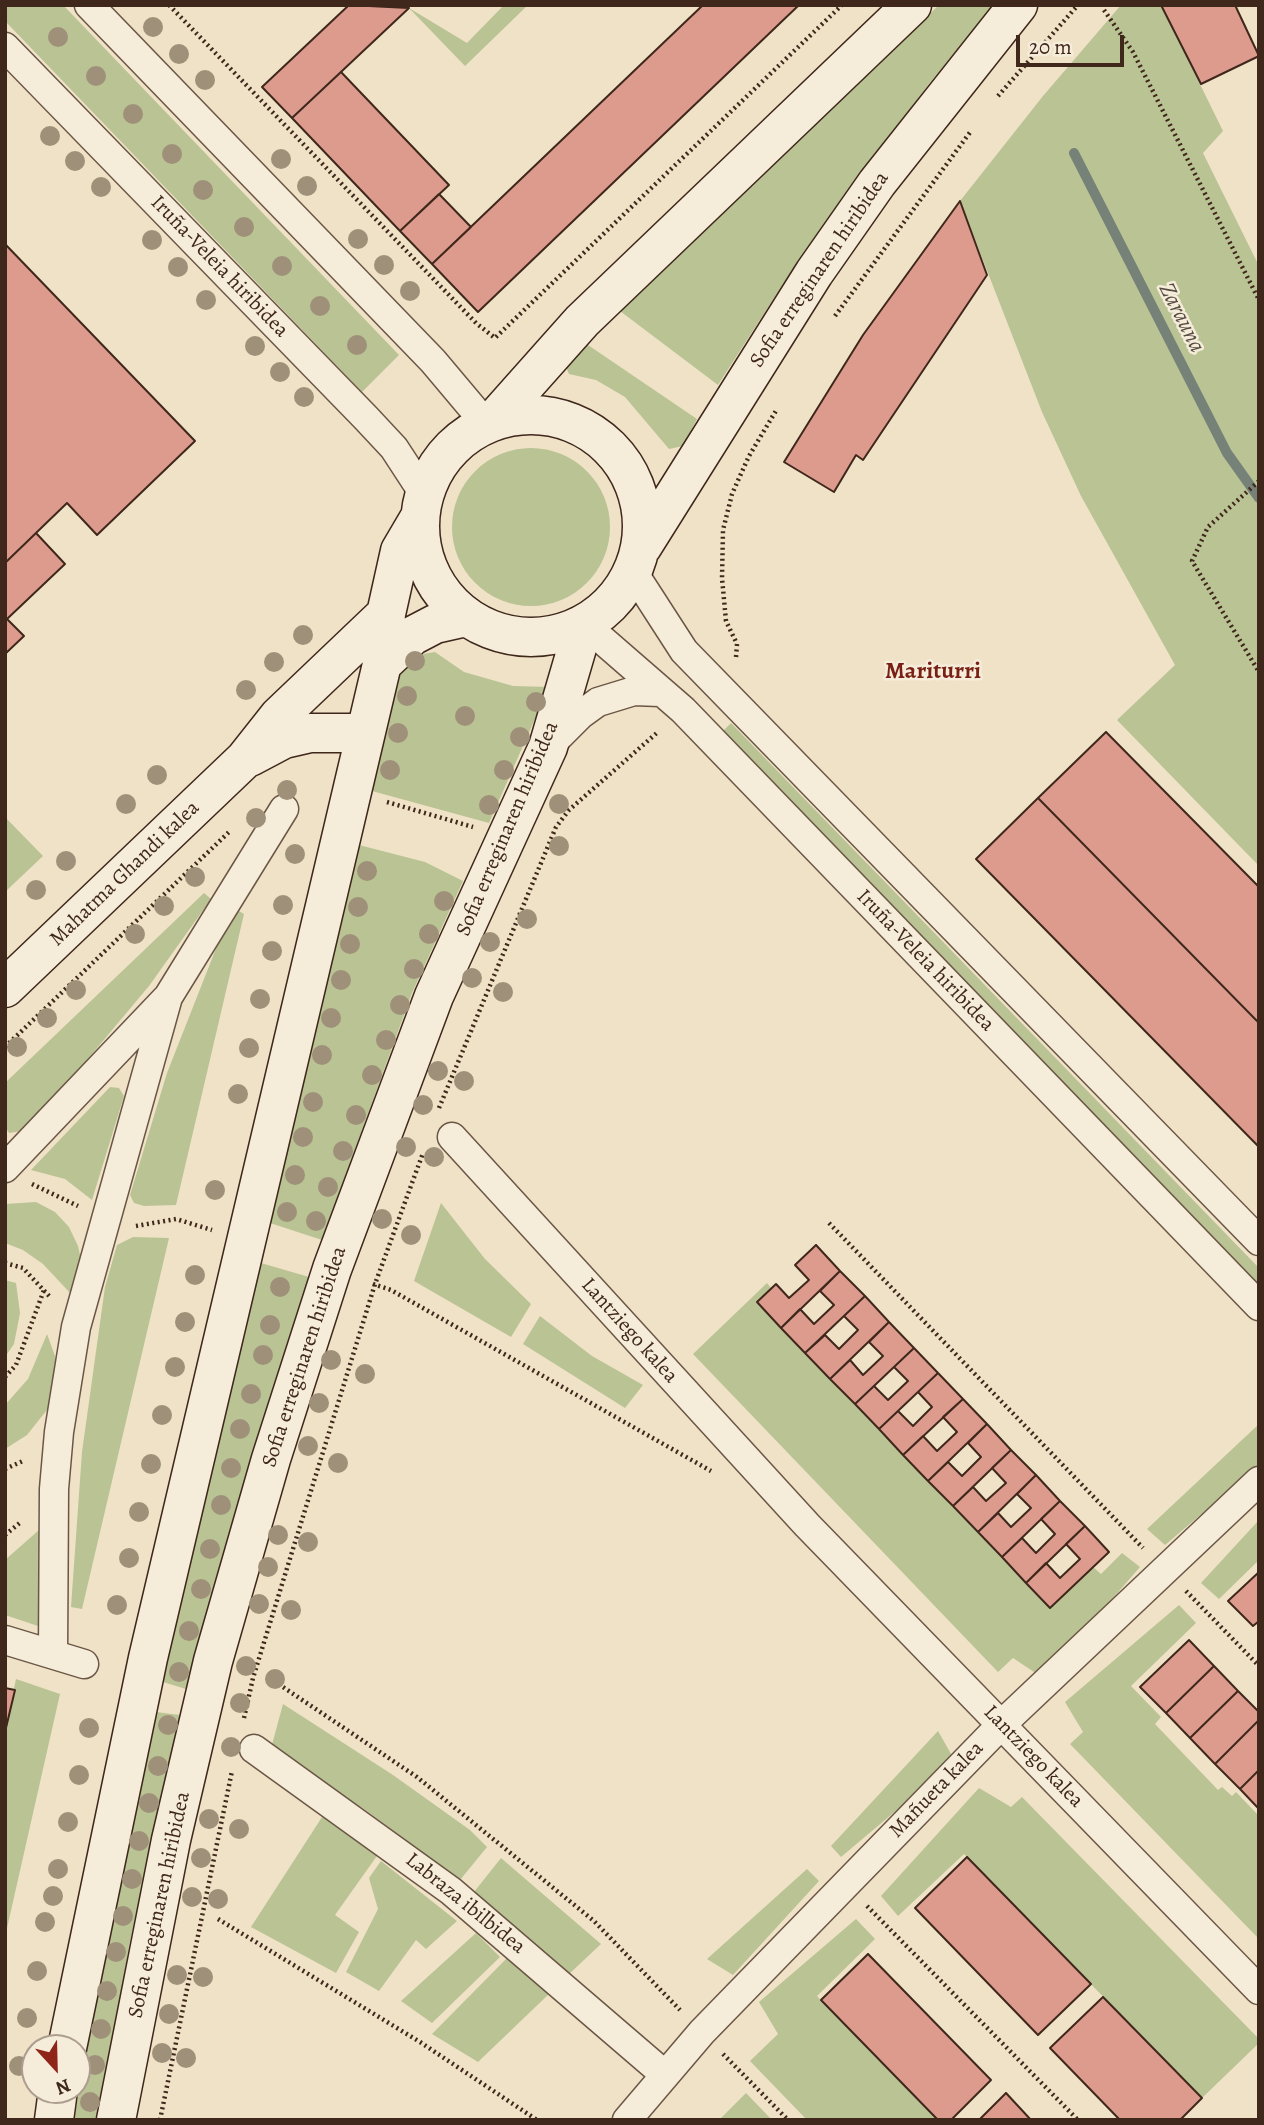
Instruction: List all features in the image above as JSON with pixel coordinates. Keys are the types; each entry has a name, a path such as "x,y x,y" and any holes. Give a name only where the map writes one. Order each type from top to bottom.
{"main road":[{"path":"70,2034 148,1658 382,664 386,614 400,551 438,465 459,441 489,423 582,321 912,5"},
{"name":"Sofia erreginaren hiribidea","path":"637,560 814,273 877,183 1018,5"},
{"path":"422,506 421,545 430,573 445,597 466,617 494,631 524,637 555,635 584,624 613,602 637,560 642,509 630,472 605,442 570,421 532,414 489,423"},
{"name":"Mahatma Ghandi kalea","path":"5,988 245,759 279,716 386,614"},
{"path":"382,664 423,630 435,624 466,617"},
{"name":"Sofia erreginaren hiribidea","path":"116,2120 172,1840 213,1661 271,1459 332,1269 434,996 548,747 584,624"},
{"name":"Mahatma Ghandi kalea","path":"245,759 284,739 297,736 365,733"}],"street":[{"path":"89,5 433,361 489,423"},
{"name":"Iruña-Veleia hiribidea","path":"5,47 394,448 422,506"},
{"name":"Iruña-Veleia hiribidea","path":"637,560 684,651 1259,1241"},
{"name":"Iruña-Veleia hiribidea","path":"584,624 683,710 1259,1306"},
{"path":"548,747 580,715 598,702 634,691 660,692"},
{"path":"5,1168 168,997 284,809"},
{"path":"53,1654 54,1489 59,1432 76,1327 168,997"},
{"name":"Lantziego kalea","path":"437,1134 807,1525 1259,1990"},
{"name":"Mañueta kalea","path":"632,2118 664,2074 702,2032 1002,1724 1259,1481"},
{"path":"5,1640 84,1664"},
{"name":"Labraza ibilbidea","path":"248,1740 450,1891 664,2074"}],"path":[{"path":"169,5 476,323 495,338 842,5"},
{"path":"993,101 1078,5"},
{"path":"1104,10 1133,52 1259,300"},
{"path":"829,326 919,198 977,123"},
{"path":"715,682 738,654 726,621 722,578 723,530 732,494 749,456 783,398"},
{"path":"1259,481 1208,527 1192,561 1259,671"},
{"path":"248,1740 253,1678 375,1284 437,1134 556,827 569,810 683,710"},
{"path":"186,1222 248,1241"},
{"path":"829,1223 1259,1665"},
{"path":"5,1264 23,1268 76,1327"},
{"path":"332,1269 391,1290 723,1478"},
{"path":"5,1377 16,1366 44,1290"},
{"path":"274,1681 417,1777 594,1920 788,2120"},
{"path":"160,2120 232,1770"},
{"path":"846,1884 1078,2120"},
{"path":"218,1919 420,2042 537,2120"}],"green space":[{"path":"5,5 63,5 399,355 362,392 5,21"},
{"path":"504,5 528,5 465,66 409,8 467,43"},
{"path":"939,5 994,5 928,85 779,290 718,385 620,311"},
{"path":"1121,5 1161,5 1223,131 1203,153 1259,266 1259,866 1117,720 1175,665 1081,496 1042,412 960,201 1043,96"},
{"path":"585,343 697,419 683,446 669,449 625,397 596,380 569,374 564,362"},
{"path":"531,448 561,454 587,471 604,497 610,527 604,557 587,583 561,600 531,606 501,600 475,583 458,557 452,527 458,497 475,471 501,454"},
{"path":"435,652 464,672 513,686 549,687 489,823 372,791 400,670 417,655"},
{"path":"731,723 1259,1268 1259,1284 723,731"},
{"path":"5,817 43,856 5,892"},
{"path":"359,845 425,862 463,881 412,993 322,1240 270,1223"},
{"path":"204,893 211,899 149,986 66,1085 22,1131 9,1133 5,1126 5,1083"},
{"path":"237,910 244,914 176,1205 144,1206 134,1203 130,1195 167,1073 217,946"},
{"path":"110,1087 119,1088 124,1096 92,1200 65,1179 31,1170"},
{"path":"36,1202 55,1212 69,1227 78,1246 85,1277 71,1294 43,1264 23,1250 5,1243 5,1204"},
{"path":"441,1203 485,1259 531,1304 511,1337 414,1281"},
{"path":"133,1237 169,1238 82,1609 71,1607 82,1452 105,1287 117,1245"},
{"path":"261,1263 309,1277 186,1689 163,1682"},
{"path":"5,1280 16,1283 20,1313 14,1344 5,1357"},
{"path":"767,1283 771,1288 757,1303 1050,1608 1093,1567 1101,1574 1122,1553 1140,1567 1043,1678 1013,1658 998,1672 693,1354"},
{"path":"540,1316 592,1356 643,1385 625,1408 523,1344"},
{"path":"47,1334 55,1356 58,1386 54,1401 27,1435 5,1449 5,1405 28,1379"},
{"path":"1259,1424 1259,1465 1165,1545 1147,1529"},
{"path":"1259,1520 1259,1560 1219,1599 1201,1583"},
{"path":"39,1530 38,1626 5,1615 5,1560"},
{"path":"1179,1605 1196,1623 1131,1686 1161,1717 1155,1724 1218,1790 1222,1787 1232,1796 1236,1792 1259,1816 1259,1939 1070,1744 1083,1732 1065,1702"},
{"path":"16,1679 60,1694 5,1937 5,1732"},
{"path":"283,1704 393,1775 470,1830 487,1847 460,1880 364,1809 270,1752"},
{"path":"156,1712 180,1715 129,1946 100,2120 74,2120 77,2104 91,2104 89,2034 106,1938"},
{"path":"938,1731 955,1761 841,1857 831,1846"},
{"path":"979,1788 1011,1807 1022,1797 1259,2039 1259,2043 1202,2098 964,1854 898,1916 881,1896"},
{"path":"324,1814 379,1853 335,1915 359,1932 336,1973 251,1927"},
{"path":"501,1858 601,1944 568,1975 474,1892"},
{"path":"381,1861 457,1921 426,1949 416,1940 379,1991 346,1972 378,1909 369,1878"},
{"path":"807,1869 819,1881 733,1975 707,1959"},
{"path":"856,1919 875,1939 817,1996 938,2120 807,2120 750,2061 778,2034 759,2002"},
{"path":"476,1933 500,1957 432,2023 401,2001"},
{"path":"510,1955 550,1993 478,2062 432,2034"},
{"path":"746,2093 772,2120 719,2120"}],"building":[{"path":"349,5 409,8 292,118 262,87"},
{"path":"703,5 799,5 478,312 432,264"},
{"path":"1161,5 1235,5 1259,56 1201,84"},
{"path":"341,72 449,185 400,231 292,118"},
{"path":"439,194 471,227 432,264 400,231"},
{"path":"960,201 987,275 863,460 856,455 834,492 784,462 863,335"},
{"path":"5,244 195,441 97,535 67,503 5,563"},
{"path":"36,533 65,564 7,619 24,636 5,654 5,563"},
{"path":"1106,732 1259,887 1259,1023 1038,798"},
{"path":"1038,798 1259,1023 1259,1147 976,859"},
{"path":"816,1245 840,1271 781,1328 757,1302 776,1284 789,1298 809,1280 795,1265"},
{"path":"840,1271 865,1296 805,1353 781,1328 800,1309 814,1324 834,1305 820,1291"},
{"path":"865,1296 889,1322 830,1379 805,1353 825,1335 839,1349 858,1330 844,1316"},
{"path":"889,1322 914,1348 855,1404 830,1379 850,1360 863,1375 883,1356 869,1342"},
{"path":"914,1348 938,1373 879,1429 855,1404 874,1386 888,1400 908,1381 894,1367"},
{"path":"938,1373 963,1399 903,1455 879,1429 898,1411 913,1426 932,1407 918,1392"},
{"path":"963,1399 987,1424 928,1481 903,1455 923,1436 937,1451 957,1432 943,1417"},
{"path":"987,1424 1011,1450 953,1506 928,1481 948,1462 962,1476 981,1457 968,1443"},
{"path":"1011,1450 1036,1475 978,1532 953,1506 973,1487 986,1501 1006,1483 992,1468"},
{"path":"1036,1475 1060,1501 1002,1557 978,1532 998,1513 1011,1527 1031,1508 1017,1494"},
{"path":"1060,1501 1085,1526 1026,1583 1002,1557 1022,1538 1036,1553 1055,1534 1041,1519"},
{"path":"1085,1526 1109,1552 1050,1608 1026,1583 1046,1563 1060,1578 1080,1559 1066,1544"},
{"path":"1259,1572 1259,1621 1253,1626 1228,1601"},
{"path":"1189,1640 1214,1666 1166,1713 1140,1687"},
{"path":"1214,1666 1238,1691 1190,1738 1166,1713"},
{"path":"5,1688 15,1690 5,1732"},
{"path":"1238,1691 1259,1712 1259,1720 1215,1764 1190,1738"},
{"path":"1259,1720 1259,1770 1240,1789 1215,1764"},
{"path":"1259,1770 1259,1809 1240,1789"},
{"path":"967,1857 1091,1984 1038,2035 915,1908"},
{"path":"868,1954 991,2080 951,2120 938,2120 821,2000"},
{"path":"1103,1997 1202,2098 1180,2120 1120,2120 1050,2048"},
{"path":"1006,2093 1031,2120 979,2120"}],"waterway":[{"name":"Zarauna","path":"1074,153 1227,453 1259,498"}],"district":[{"name":"Mariturri","path":"933,672"}]}
